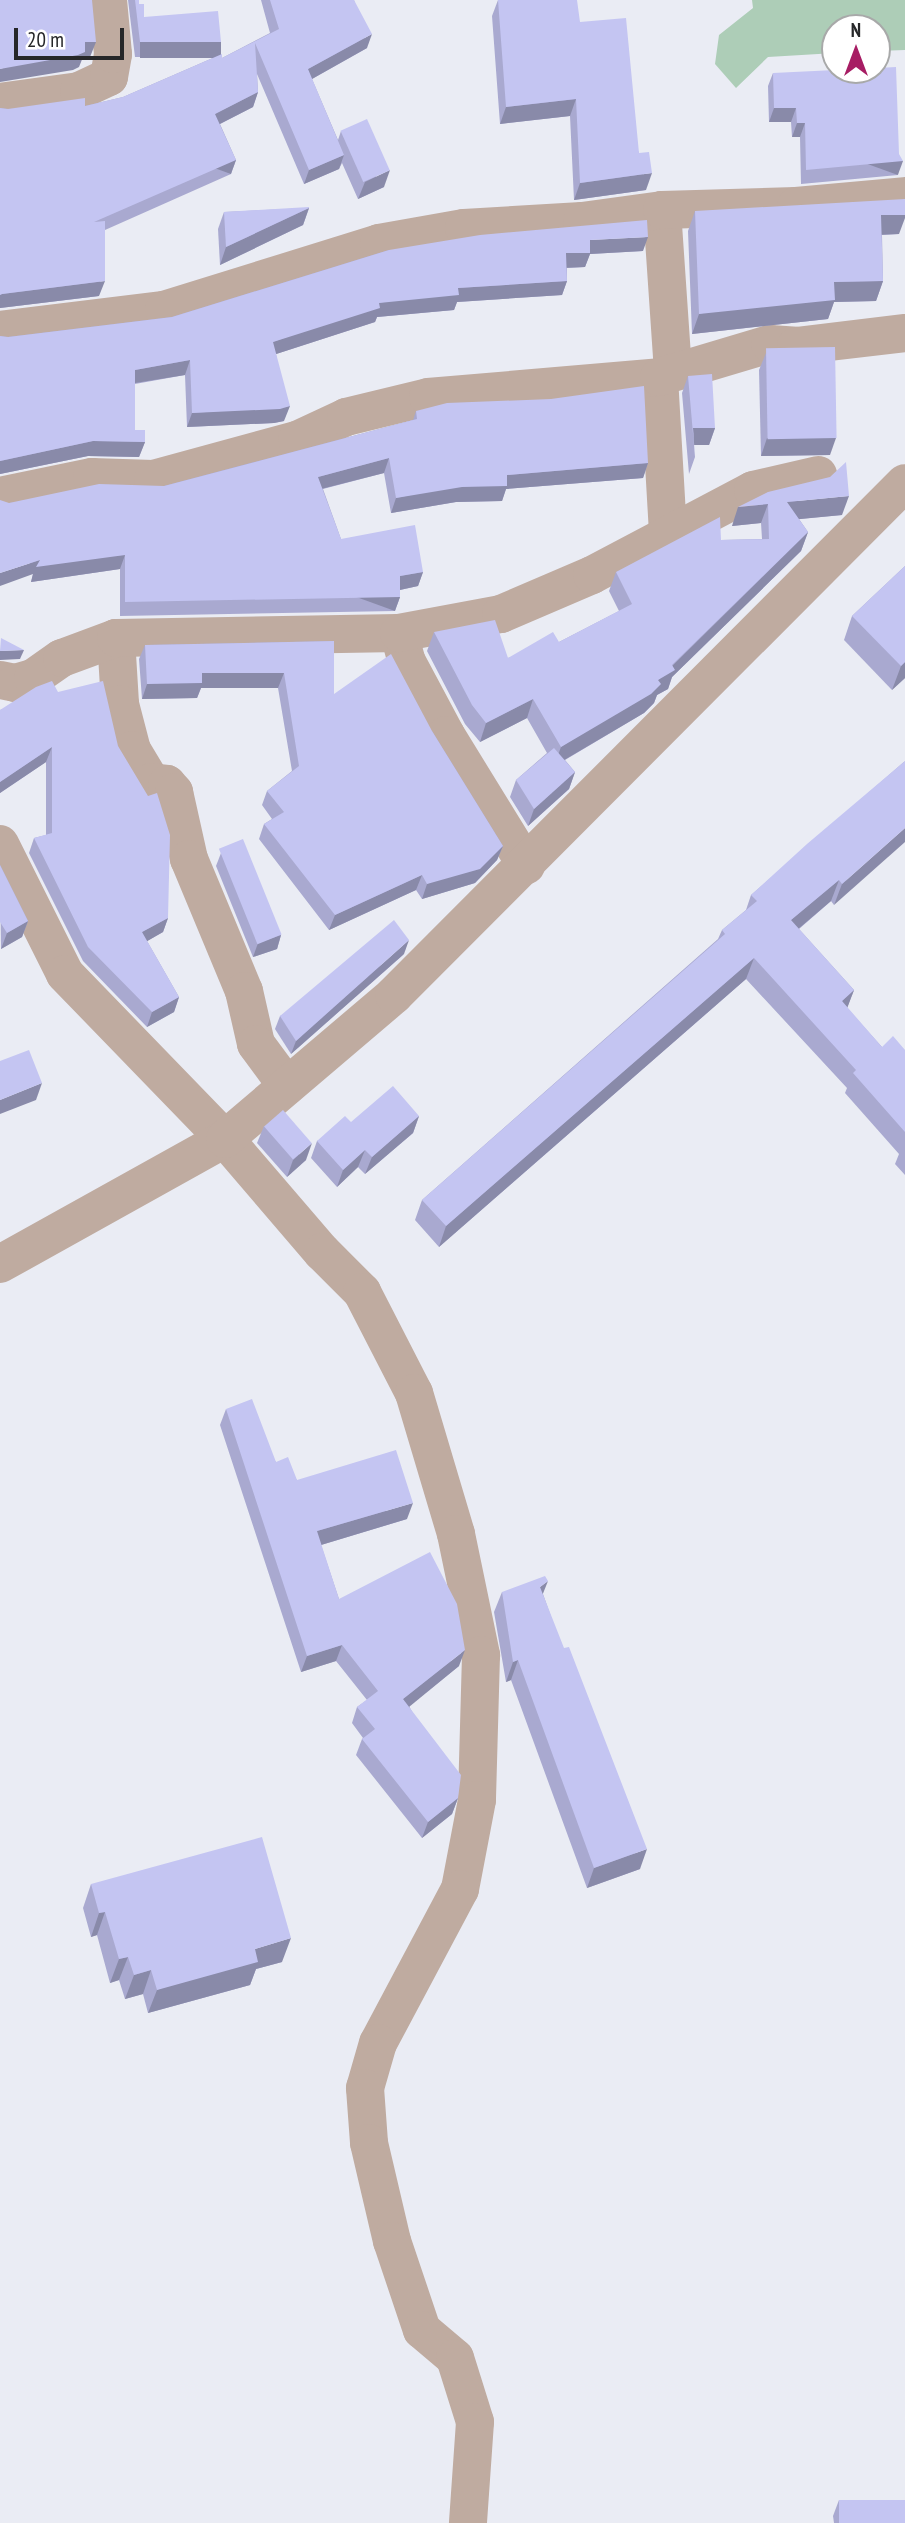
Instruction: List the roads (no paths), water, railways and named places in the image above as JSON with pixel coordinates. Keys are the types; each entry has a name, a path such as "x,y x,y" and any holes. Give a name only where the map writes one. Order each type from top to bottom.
{"street":[{"path":"0,102 79,91 109,77 113,54 108,0"},
{"path":"0,330 164,310 379,243 464,228 582,221 662,209 796,206 905,196"},
{"path":"662,209 668,534"},
{"path":"0,496 92,477 153,479 297,440 346,417 428,397 666,375 770,344 796,346 905,333"},
{"path":"0,680 15,683 33,678 62,658 116,638 399,633 501,614 543,599 752,490 818,475"},
{"path":"0,1264 225,1139 394,995 905,483"},
{"path":"399,633 407,662 446,735 526,865"},
{"path":"116,638 120,704 132,750 151,782 167,784 174,792 189,859 244,991 256,1044 287,1086"},
{"path":"0,844 65,974 225,1139 322,1252 362,1292 414,1393 456,1534 481,1656 477,1800 460,1889 378,2043 365,2088 369,2143 392,2241 422,2330 455,2358 475,2422 468,2523"}]}
